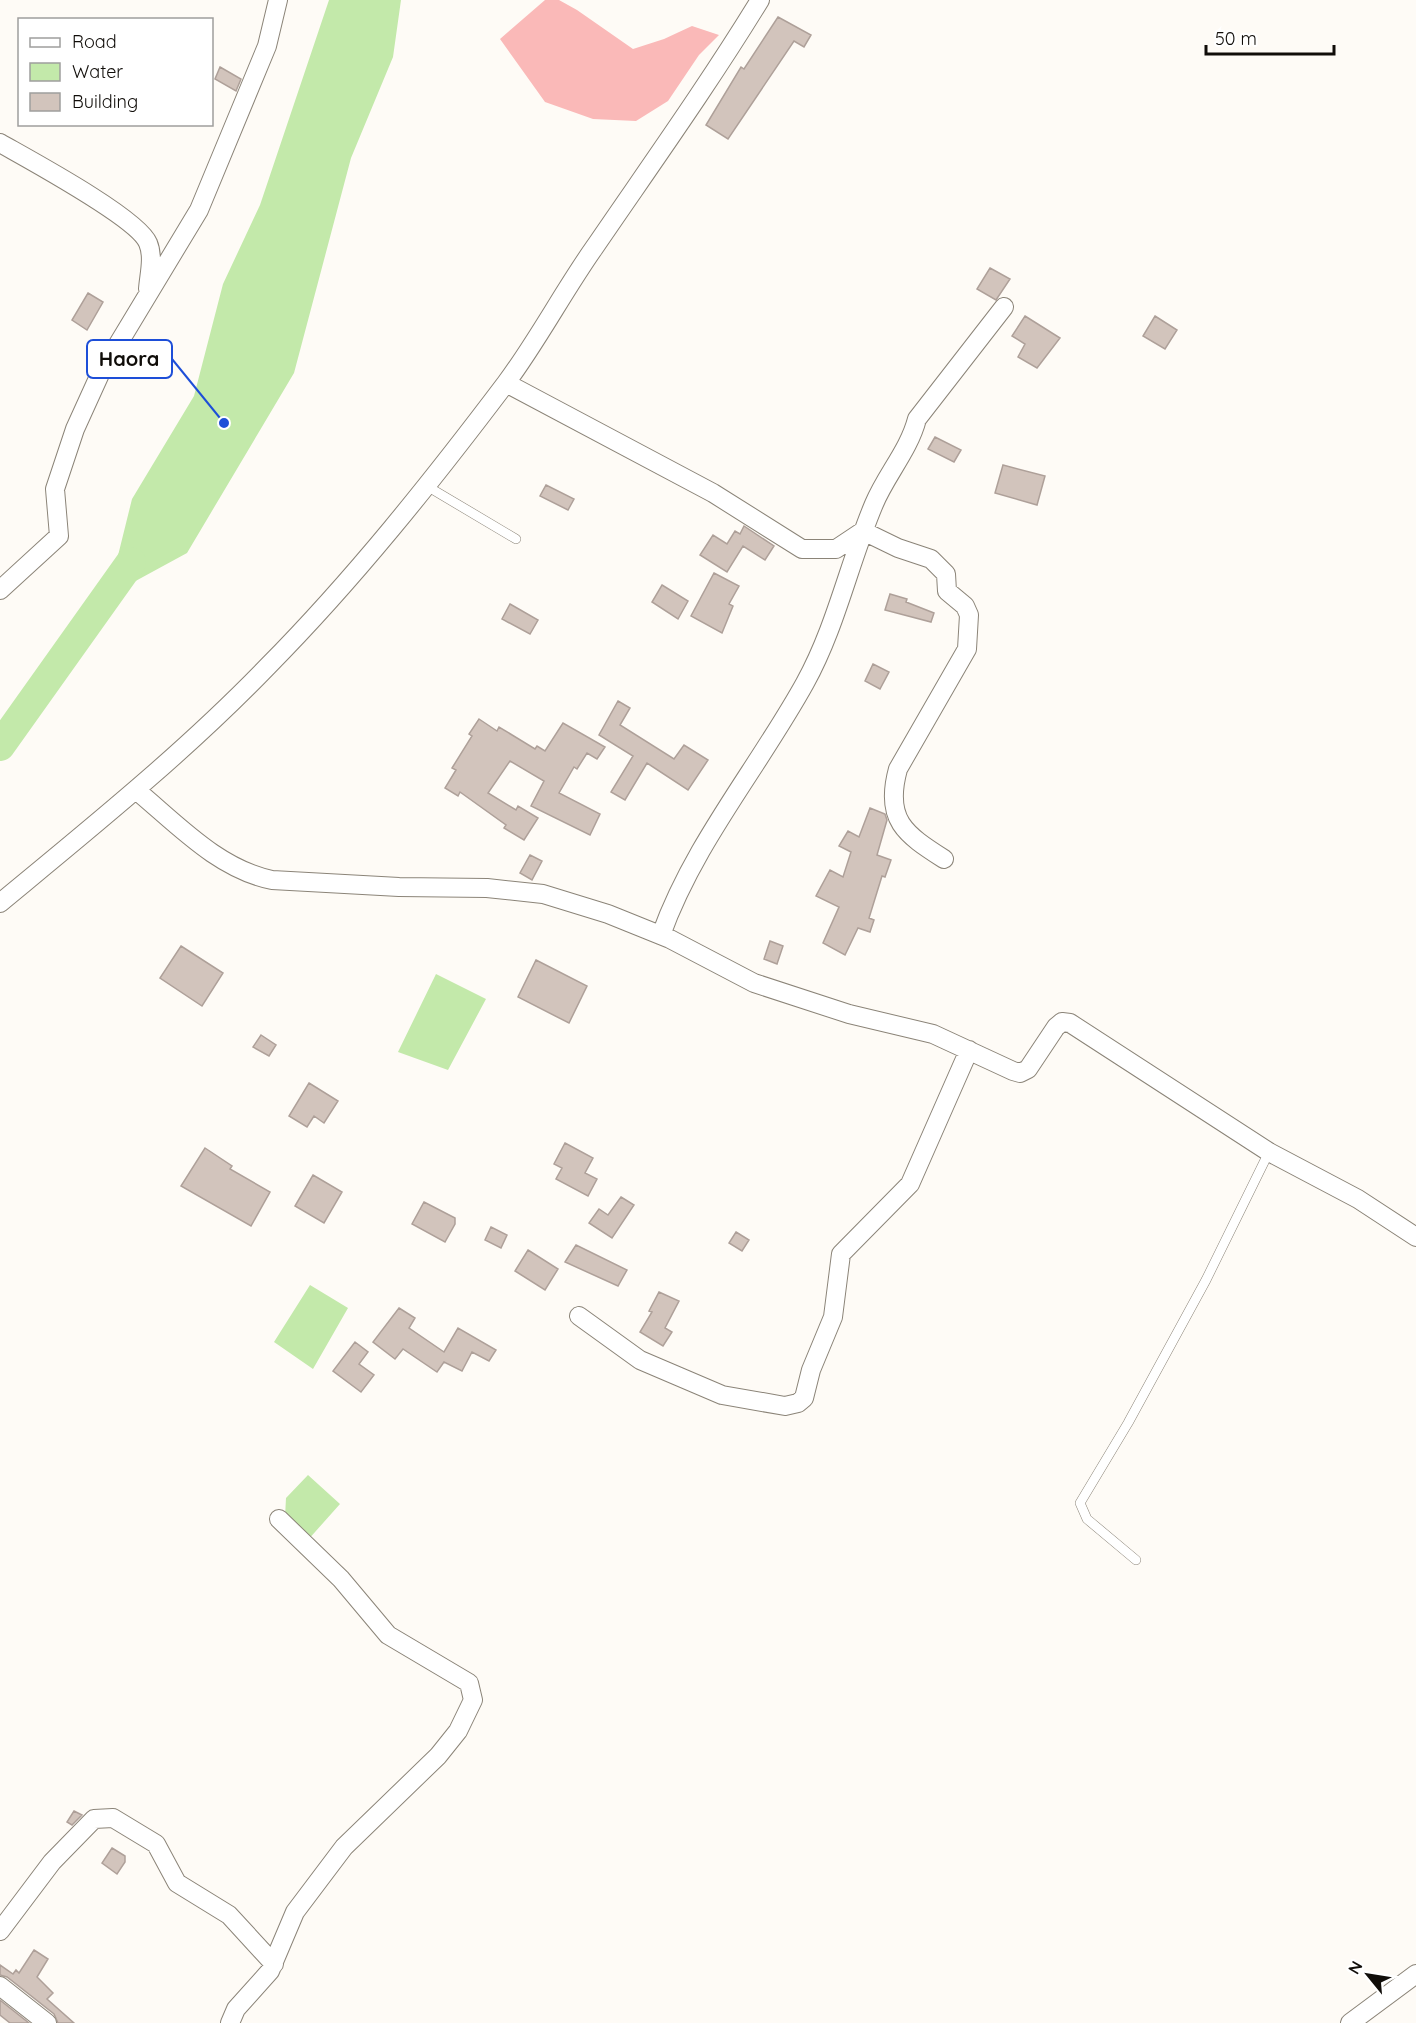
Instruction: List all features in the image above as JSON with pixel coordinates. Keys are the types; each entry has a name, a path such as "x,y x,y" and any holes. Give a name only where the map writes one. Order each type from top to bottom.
{"street":[{"path":"0,590 59,536 61,531 55,489 75,429 100,374 147,294 180,244 215,175 267,46 278,0"},
{"path":"0,903 136,790 268,667 321,611 506,383 591,252 722,64 760,0"},
{"path":"0,142 57,175 143,235 150,252 147,294"},
{"path":"660,935 677,894 702,846 806,681 824,643 863,531 882,486 913,434 917,419 1004,307"},
{"path":"506,383 713,493 802,549 836,549 863,531"},
{"path":"863,531 898,548 931,559 946,574 948,591 965,606 969,615 967,649 898,769 893,788 894,804 902,827 916,842 944,859"},
{"path":"136,790 218,856 251,875 272,879 399,887 487,888 543,894 608,914 660,935 754,983 849,1014 933,1034 1020,1073 1028,1069 1056,1027 1062,1022 1070,1023 1269,1152 1366,1203 1416,1237"},
{"path":"579,1316 650,1366 722,1395 784,1406 798,1403 804,1398 811,1370 833,1317 841,1254 910,1184 969,1050"},
{"path":"230,2023 236,2009 263,1981 274,1964 295,1912 344,1847 438,1756 458,1731 472,1700 469,1683 388,1635 341,1579 279,1520"},
{"path":"0,1931 52,1862 94,1819 113,1818 156,1844 177,1883 220,1908 274,1964"},
{"path":"1350,2023 1416,1974"},
{"path":"0,1986 47,2023"}],"lane":[{"path":"425,485 516,539"},
{"path":"1136,1560 1087,1519 1080,1503 1128,1424 1206,1280 1269,1152"}],"shaded area":[{"path":"545,0 559,0 577,10 633,49 664,39 692,26 719,35 699,55 668,101 636,121 593,119 545,102 500,39"}],"water":[{"path":"329,0 401,0 393,57 351,158 294,373 187,553 108,596 132,499 194,396 223,284 260,205"},
{"path":"436,974 486,999 448,1070 398,1052"},
{"path":"310,1285 348,1308 313,1369 274,1342"},
{"path":"308,1475 340,1504 307,1541 285,1517 286,1498"}],"building":[{"path":"778,17 811,35 804,47 794,41 728,139 706,125 741,67 744,69"},
{"path":"220,67 241,79 236,91 215,79"},
{"path":"990,268 1010,279 996,300 977,289"},
{"path":"88,293 103,302 87,330 72,320"},
{"path":"1025,316 1060,338 1037,368 1018,357 1025,344 1012,336"},
{"path":"1155,316 1177,330 1165,349 1143,336"},
{"path":"935,437 961,450 954,462 928,449"},
{"path":"1003,465 1045,476 1037,505 995,493"},
{"path":"546,485 574,499 568,510 540,496"},
{"path":"744,526 774,546 765,560 743,546 727,572 700,555 713,535 727,544 735,531 740,534"},
{"path":"714,573 739,586 729,604 733,606 722,633 691,616"},
{"path":"662,585 688,601 678,619 652,602"},
{"path":"890,594 907,599 906,602 934,613 931,622 885,610"},
{"path":"510,604 538,620 530,634 502,619"},
{"path":"873,664 889,672 880,689 865,681"},
{"path":"618,701 630,708 620,725 674,759 684,745 708,760 688,790 647,763 625,800 611,792 633,756 599,735"},
{"path":"479,719 497,731 499,727 535,749 537,746 545,751 563,723 605,747 597,759 587,753 577,769 574,767 559,793 600,814 590,835 531,806 544,781 510,761 488,793 516,810 518,806 538,818 524,840 504,828 506,825 460,792 458,796 445,788 456,770 452,768 472,736 469,734"},
{"path":"870,808 885,814 887,820 877,855 891,860 885,877 882,876 869,918 874,920 870,932 858,928 845,955 823,943 839,907 816,896 830,870 843,877 851,852 839,846 848,831 859,837"},
{"path":"530,855 542,861 532,880 520,873"},
{"path":"770,941 783,946 777,964 764,959"},
{"path":"181,946 223,973 202,1006 160,978"},
{"path":"536,960 587,986 569,1023 518,997"},
{"path":"261,1035 276,1045 269,1056 253,1047"},
{"path":"309,1083 338,1101 324,1123 314,1116 307,1127 289,1116"},
{"path":"565,1143 593,1158 585,1173 597,1179 588,1196 556,1179 562,1168 554,1164"},
{"path":"205,1148 232,1166 230,1169 270,1192 251,1226 181,1186"},
{"path":"313,1175 342,1192 324,1223 295,1206"},
{"path":"621,1197 634,1205 612,1238 589,1223 599,1209 608,1215"},
{"path":"424,1202 455,1218 455,1224 445,1242 412,1224"},
{"path":"491,1227 507,1235 501,1248 485,1240"},
{"path":"736,1232 749,1240 742,1251 729,1243"},
{"path":"576,1245 627,1270 618,1286 565,1262"},
{"path":"528,1250 558,1269 545,1290 515,1271"},
{"path":"659,1292 679,1301 665,1328 672,1332 663,1346 640,1332 652,1312 649,1311"},
{"path":"399,1308 415,1318 409,1328 444,1352 458,1328 496,1350 489,1361 472,1352 462,1371 444,1362 437,1372 403,1349 395,1359 373,1342"},
{"path":"355,1342 368,1352 359,1364 374,1375 361,1392 333,1371"},
{"path":"74,1811 82,1815 72,1825 67,1822"},
{"path":"112,1848 125,1856 125,1862 117,1874 102,1863"},
{"path":"34,1950 48,1959 37,1977 53,1993 47,1999 74,2023 58,2023 54,2014 7,1977 0,1975 0,1965 13,1974 16,1970 19,1973"},
{"path":"0,2000 29,2023 10,2023 0,2015"}],"waterway":[{"path":"0,746 131,562"}],"place":[{"name":"Haora","path":"224,423"}]}
